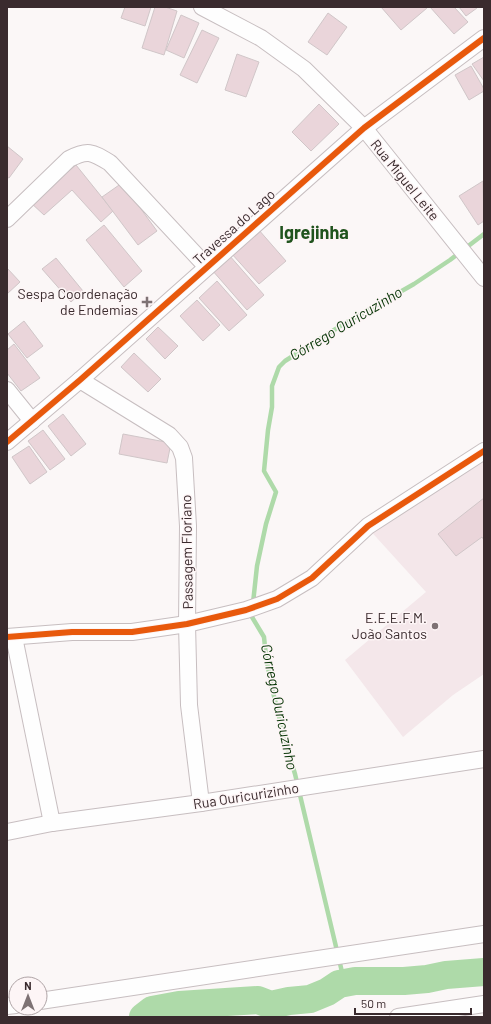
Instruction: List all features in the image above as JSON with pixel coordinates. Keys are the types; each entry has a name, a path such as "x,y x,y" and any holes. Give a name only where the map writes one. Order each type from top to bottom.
{"street":[{"name":"Rua Miguel Leite","path":"202,7 261,38 304,68 364,128 484,278"},
{"name":"Travessa do Lago","path":"7,442 80,380 364,128 484,38"},
{"path":"7,218 69,159 81,153 94,153 110,163 207,267"},
{"name":"Passagem Floriano","path":"80,380 169,435 180,447 184,458 188,526 187,624 189,705 201,803"},
{"path":"7,390 32,421"},
{"path":"52,824 11,637 72,632 132,632 187,624 246,610 277,599 312,578 368,526 484,451"},
{"name":"Rua Ouricurizinho","path":"7,832 484,759"},
{"path":"48,1000 484,934"},
{"path":"398,1017 484,1004"}],"shaded area":[{"name":"E.E.E.F.M. João Santos","path":"484,452 484,674 453,695 403,737 345,660 426,592 367,527"}],"building":[{"path":"125,7 151,7 145,26 121,18"},
{"path":"155,7 165,7 177,11 164,55 142,48"},
{"path":"381,7 426,7 427,8 401,30"},
{"path":"430,7 454,7 468,22 454,34"},
{"path":"459,7 476,7 477,8 466,16"},
{"path":"328,13 347,27 327,55 308,42"},
{"path":"181,15 199,23 184,58 166,50"},
{"path":"202,30 219,38 197,83 180,75"},
{"path":"237,54 259,62 246,97 225,90"},
{"path":"484,57 484,81 472,64"},
{"path":"471,66 484,91 469,100 455,75"},
{"path":"319,104 339,124 311,151 292,132"},
{"path":"7,146 23,159 9,178 7,177"},
{"path":"76,165 113,211 101,222 72,190 44,215 30,202"},
{"path":"483,181 484,221 478,225 459,196"},
{"path":"122,183 157,231 138,245 102,197"},
{"path":"104,225 142,271 124,287 86,240"},
{"path":"258,229 286,261 259,284 231,253"},
{"path":"229,255 264,295 247,310 212,270"},
{"path":"56,258 83,291 71,302 42,269"},
{"path":"7,268 20,282 7,294"},
{"path":"217,281 247,315 229,331 199,298"},
{"path":"197,300 220,325 203,341 180,316"},
{"path":"24,321 43,346 27,358 8,334"},
{"path":"158,327 178,346 165,359 146,339"},
{"path":"14,344 40,378 21,391 7,373 7,350"},
{"path":"134,353 161,379 148,392 121,367"},
{"path":"63,414 86,444 71,456 48,426"},
{"path":"43,430 65,459 50,470 28,441"},
{"path":"123,434 171,443 167,463 119,454"},
{"path":"29,446 47,472 30,484 12,457"},
{"path":"484,498 484,540 482,537 456,556 438,534"}],"waterway":[{"name":"Córrego Ouricuzinho","path":"253,603 257,566 266,524 276,492 264,471 272,407 272,386 279,367 285,361 342,325 414,284 450,260 484,234"},
{"name":"Córrego Ouricuzinho","path":"253,611 252,617 264,637 272,688 295,774 342,972 339,984"},
{"path":"143,1017 152,1010 179,1005 258,1000 271,1005 289,1001 310,999 327,992 339,984 355,981 404,981 427,979 446,975 484,972"}],"cycle path":[{"path":"7,442 80,380 364,128 484,38"},
{"path":"7,637 72,632 132,632 187,624 246,610 277,599 312,578 368,526 484,451"}],"place":[{"name":"Sespa Coordenação de Endemias","path":"147,302"},
{"name":"E.E.E.F.M. João Santos","path":"435,626"}],"district":[{"name":"Igrejinha","path":"314,233"}]}
